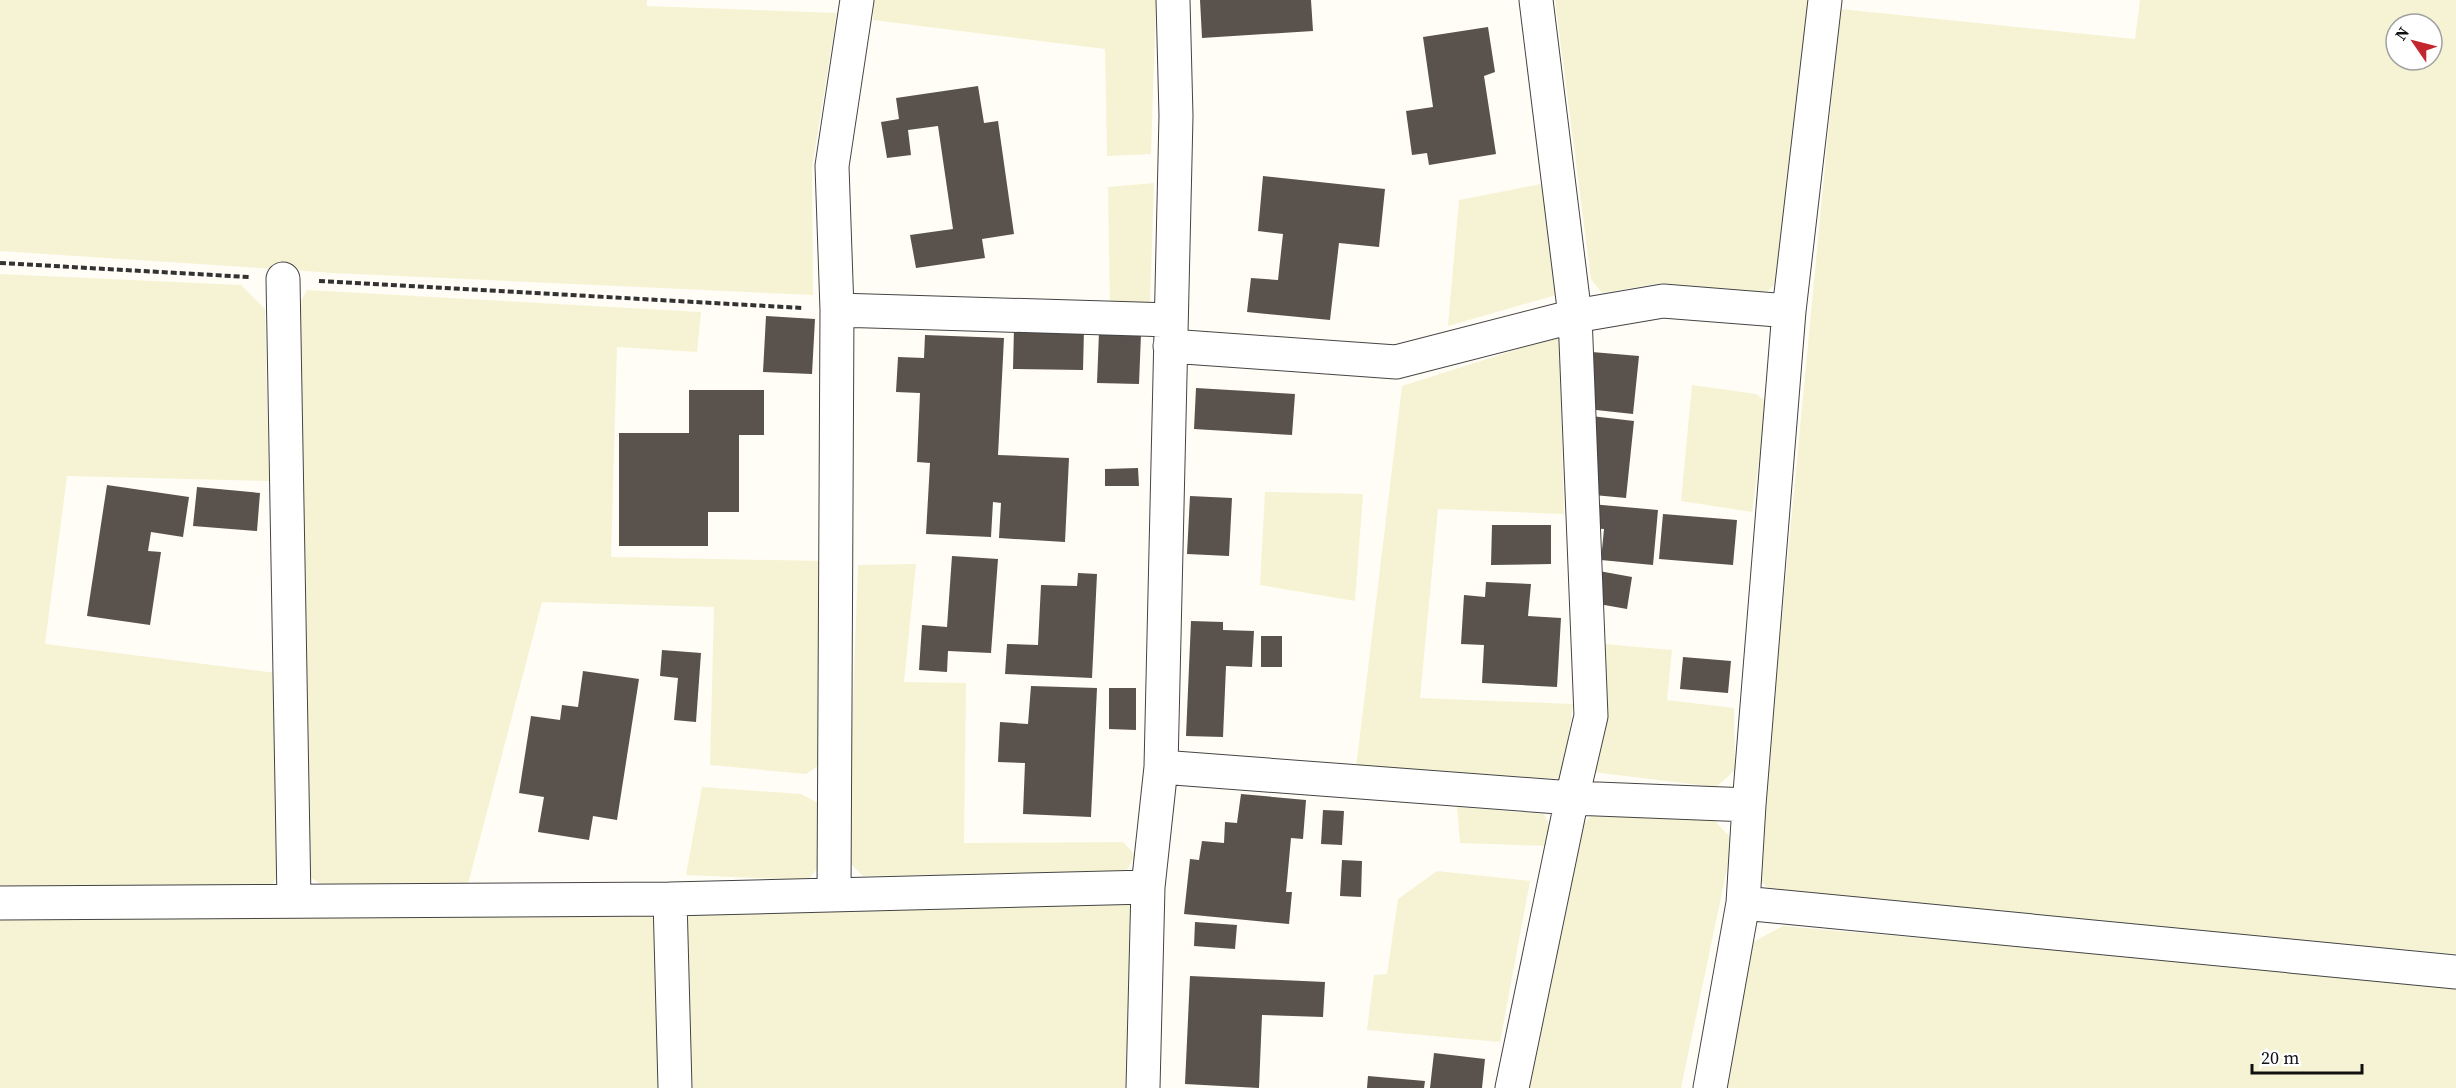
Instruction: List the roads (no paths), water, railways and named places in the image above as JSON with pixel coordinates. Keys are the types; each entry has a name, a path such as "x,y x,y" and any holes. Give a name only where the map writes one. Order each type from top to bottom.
{"street":[{"path":"834,894 837,310 832,166 857,0"},
{"path":"1143,1088 1148,887 1161,767 1176,116 1173,0"},
{"path":"1512,1088 1591,716 1575,316 1536,0"},
{"path":"1710,1088 1743,903 1789,311 1825,0"},
{"path":"283,279 294,901"},
{"path":"837,310 1170,333 1396,362 1575,316 1663,301 1789,311"},
{"path":"1161,767 1572,798 1749,805"},
{"path":"0,903 670,899 1148,887"},
{"path":"670,899 675,1088"},
{"path":"1743,903 2456,972"}]}
